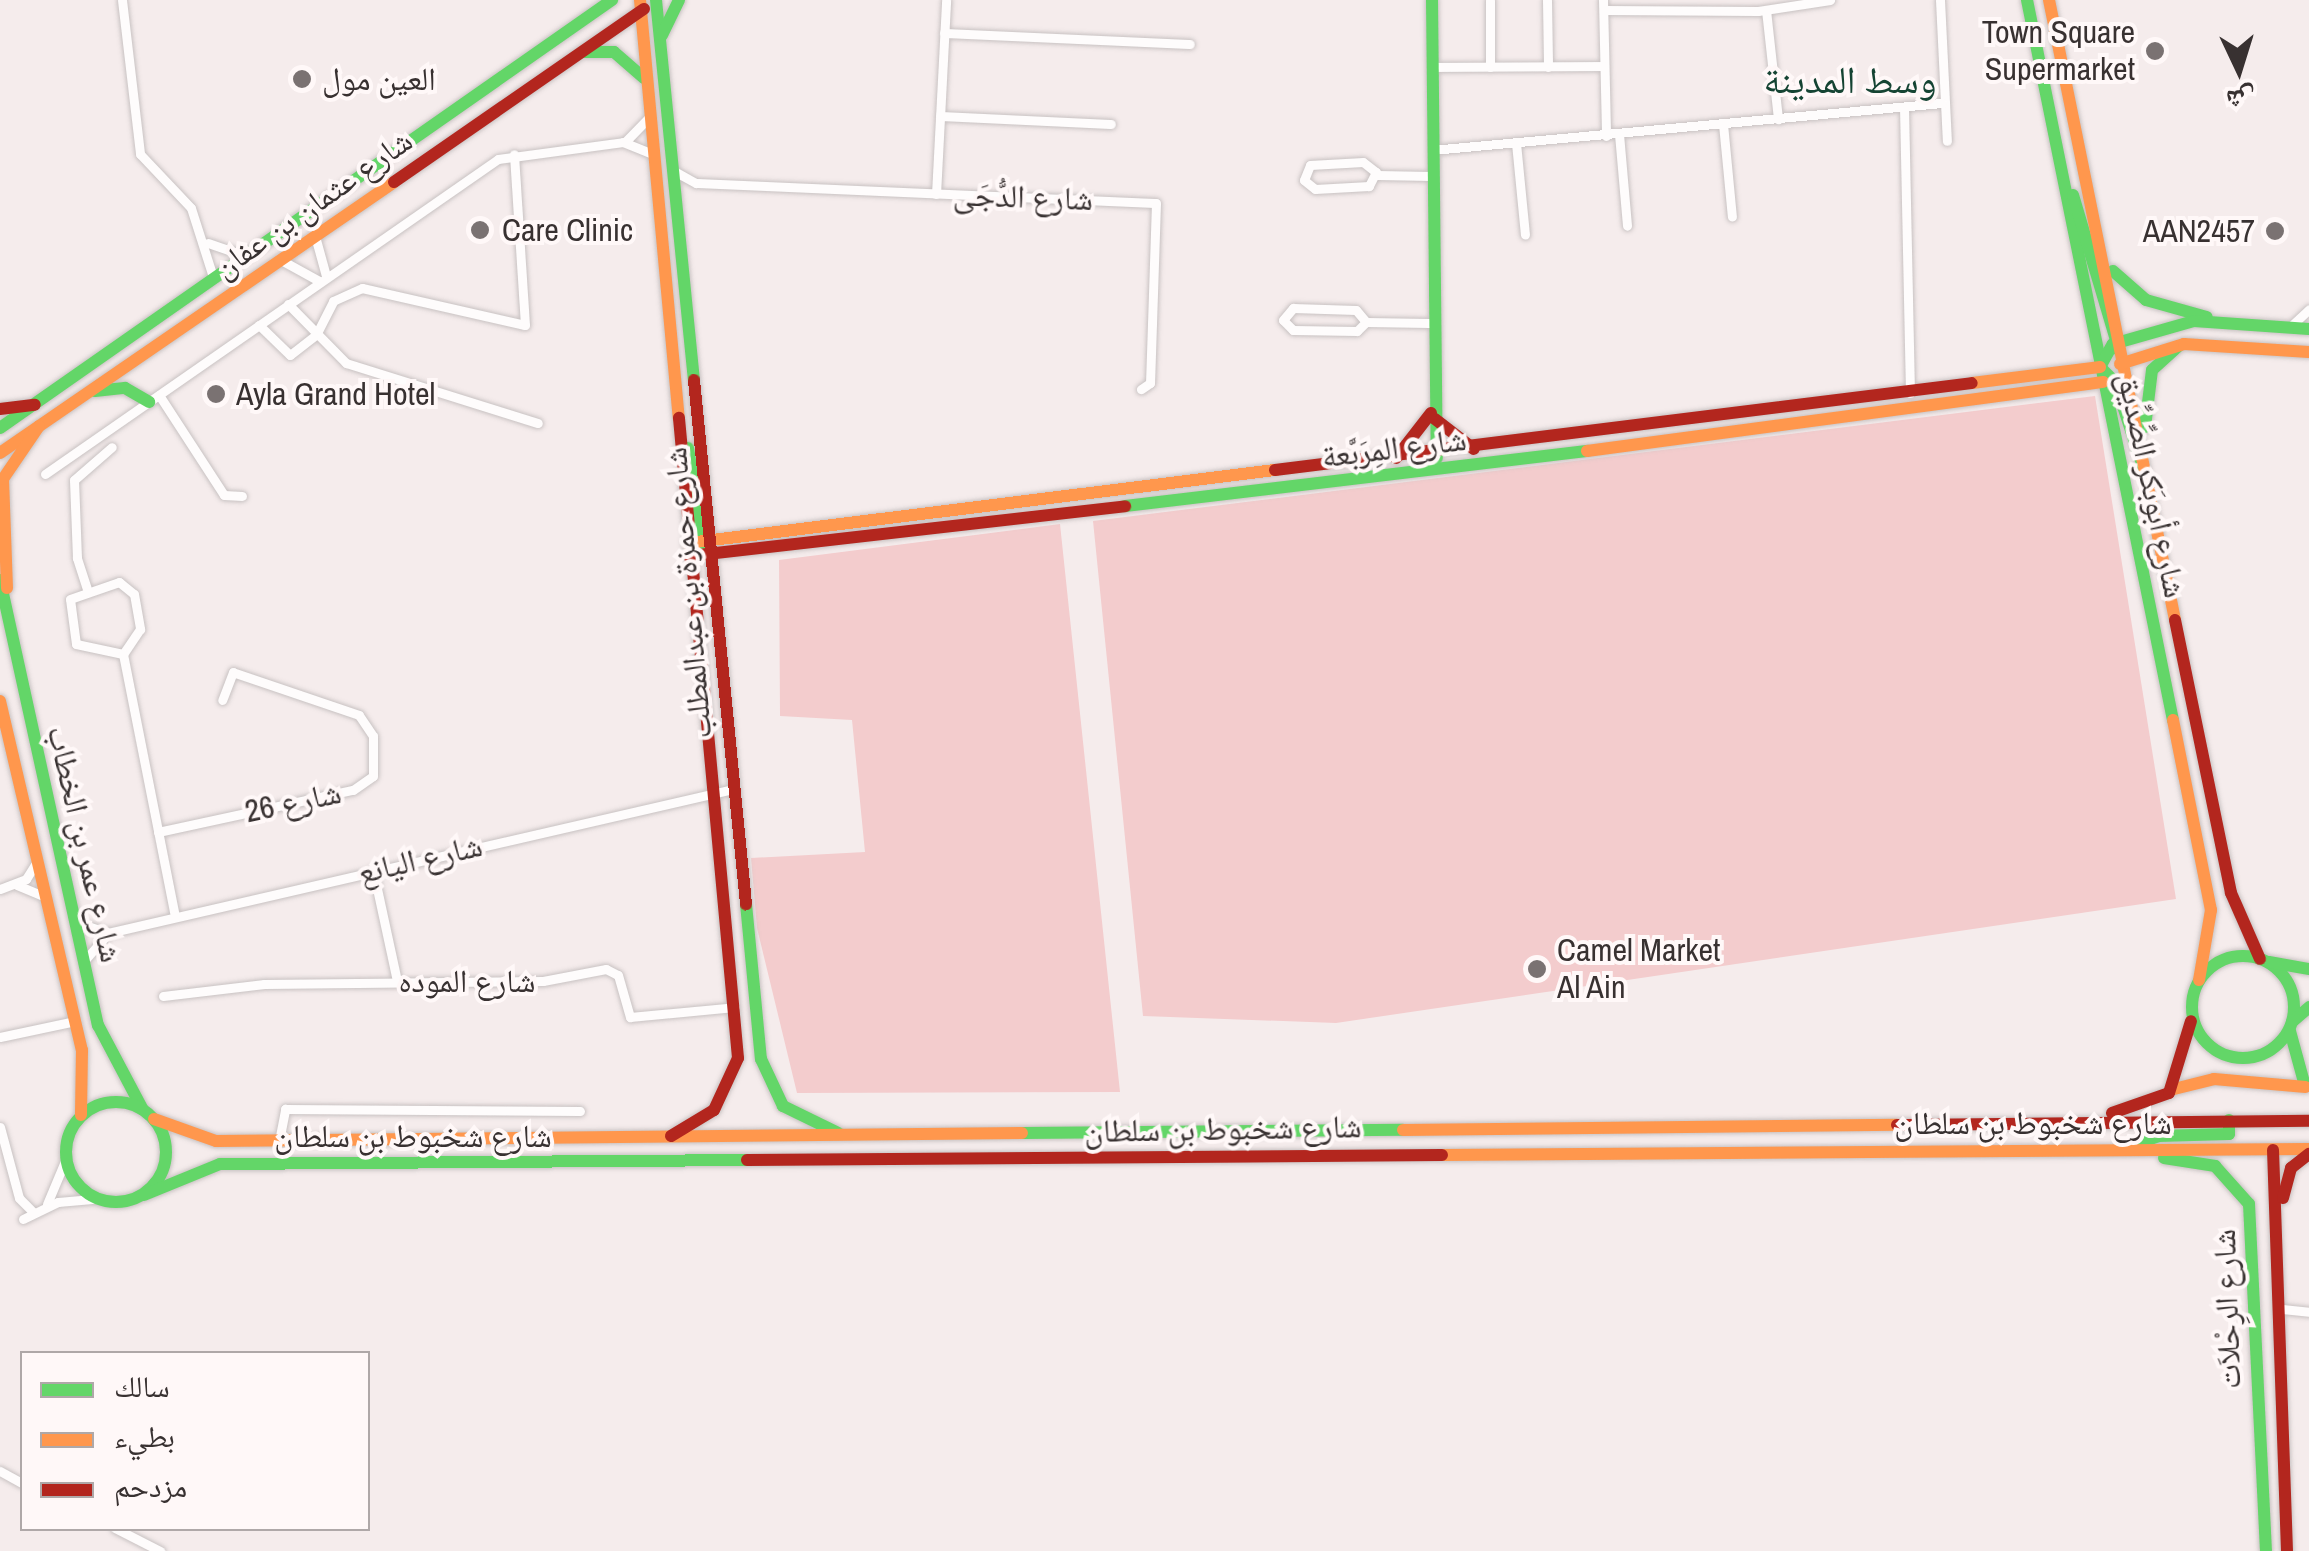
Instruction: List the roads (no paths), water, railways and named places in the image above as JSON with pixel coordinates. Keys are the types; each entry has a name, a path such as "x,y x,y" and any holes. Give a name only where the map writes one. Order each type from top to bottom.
{"main road":[{"name":"شارع عثمان بن عفان","path":"0,428 242,255 612,0"},
{"name":"شارع عثمان بن عفان","path":"0,453 582,52 641,5 656,0"},
{"name":"شارع حمزة بن عبدالمطلب","path":"656,0 678,200 697,545 738,1058 726,1096 704,1120 668,1137"},
{"path":"661,38 678,0"},
{"path":"1432,0 1430,324 1434,471"},
{"name":"شارع أبوبَكر الصِّدِّيق","path":"2027,0 2211,910 2199,980"},
{"name":"شارع أبوبَكر الصِّدِّيق","path":"2049,0 2108,263 2118,340 2128,360 2231,894 2264,960"},
{"name":"شارع حمزة بن عبدالمطلب","path":"641,5 678,412 697,545"},
{"path":"582,52 614,52 648,87"},
{"path":"2066,186 2118,340 2104,374 2147,473"},
{"path":"2108,263 2135,294 2218,321 2309,328"},
{"path":"2118,340 2218,321"},
{"path":"2104,374 2128,360 2184,344 2309,352"},
{"path":"2144,452 2152,370 2184,344"},
{"name":"شارع المِرَبَّعة","path":"697,545 1910,393 2104,374"},
{"name":"شارع المِرَبَّعة","path":"697,545 712,554 1434,471 2104,374"},
{"path":"88,393 124,388 154,398"},
{"path":"0,409 35,405"},
{"path":"1431,413 1476,450"},
{"path":"1396,459 1431,413"},
{"path":"3,600 4,479 40,426"},
{"name":"شارع حمزة بن عبدالمطلب","path":"697,545 712,554 765,1076 796,1117 845,1135"},
{"name":"شارع عمر بن الخطاب","path":"0,580 104,1042 149,1115"},
{"name":"شارع عمر بن الخطاب","path":"0,701 74,1020 82,1115"},
{"path":"2169,1092 2199,980 2221,960 2264,960 2309,969"},
{"path":"1958,1126 1984,1116 2132,1112 2169,1092 2214,1078 2307,1088 2291,1025 2291,988 2264,960"},
{"path":"2192,1015 2205,1042 2231,1057 2261,1055 2309,1007"},
{"path":"111,1102 149,1115 166,1150 144,1194 96,1199 65,1160 82,1115 111,1102"},
{"name":"شارع شخبوط بن سلطان","path":"149,1115 196,1138 279,1140 2309,1121"},
{"path":"2119,1151 2158,1136 2229,1134 2229,1120"},
{"name":"شارع الرِحْلاَت","path":"2274,1150 2286,1402 2287,1551"},
{"name":"شارع الرِحْلاَت","path":"2119,1151 2206,1164 2240,1186 2252,1220 2266,1551"},
{"path":"2279,1218 2291,1168 2309,1152"},
{"name":"شارع شخبوط بن سلطان","path":"144,1194 220,1164 2309,1152"},
{"path":"2254,1299 2282,1304"}],"street":[{"path":"122,0 140,154 177,187 207,241 213,277"},
{"path":"936,194 946,0"},
{"path":"1490,0 1490,67"},
{"path":"1547,0 1548,66"},
{"path":"1606,136 1603,5 1766,10 1830,0"},
{"path":"1940,0 1942,103 1947,141"},
{"path":"1766,10 1778,119"},
{"path":"944,33 1190,44"},
{"path":"1432,67 1604,66"},
{"path":"1431,150 1942,103"},
{"path":"1904,107 1910,393"},
{"path":"623,142 650,115"},
{"path":"940,116 1110,124"},
{"path":"1723,124 1732,217"},
{"path":"1619,134 1627,226"},
{"path":"45,474 323,279 514,154 623,142 655,157"},
{"path":"1516,144 1525,235"},
{"path":"259,324 285,356 316,335 333,301 362,288 526,325 514,154"},
{"path":"1377,175 1369,186 1315,189 1304,175 1314,164 1364,162 1377,175 1431,176"},
{"name":"شارع الدُّجَى","path":"674,171 696,184 1161,205 1150,382 1141,389"},
{"path":"678,200 696,184"},
{"path":"316,236 323,279"},
{"path":"207,241 242,255"},
{"path":"281,260 323,279"},
{"path":"288,304 346,364 538,423"},
{"path":"1366,322 1356,310 1293,308 1283,320 1293,330 1354,332 1366,322 1430,324"},
{"path":"2290,327 2309,309"},
{"path":"154,398 224,495 242,496"},
{"path":"88,590 76,558 74,480 112,447"},
{"path":"123,654 76,644 68,604 88,590 131,588 140,629 123,654 175,916"},
{"name":"شارع 26","path":"158,832 353,790 373,776 372,736 359,715 233,672 222,700"},
{"name":"شارع اليانع","path":"108,933 733,789"},
{"path":"17,885 38,861"},
{"path":"373,870 396,981"},
{"path":"0,888 17,885 46,897"},
{"path":"74,922 108,933 83,962"},
{"name":"شارع الموده","path":"163,996 396,981 543,982 611,970 630,1017 735,1007"},
{"path":"0,1037 74,1020"},
{"path":"279,1140 285,1109 580,1111"},
{"path":"0,1127 19,1198 34,1213"},
{"path":"46,1206 65,1160"},
{"path":"23,1219 46,1206 96,1199"},
{"path":"2282,1304 2309,1312"},
{"path":"121,1531 160,1551"}],"place":[{"name":"Town Square Supermarket","path":"2155,51"},
{"name":"العين مول","path":"302,79"},
{"name":"Care Clinic","path":"480,230"},
{"name":"AAN2457","path":"2275,231"},
{"name":"Ayla Grand Hotel","path":"216,394"},
{"name":"Camel Market Al Ain","path":"1537,969"}],"district":[{"name":"وسط المدينة","path":"1850,80"}]}
